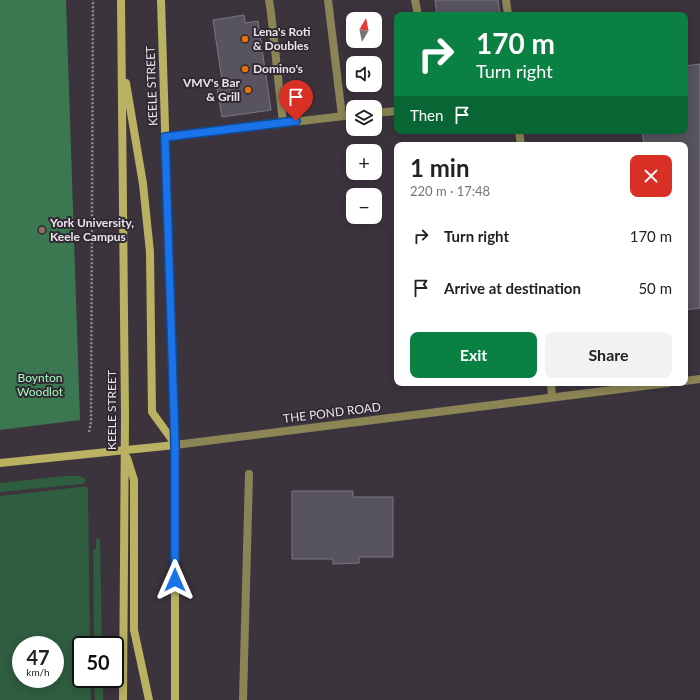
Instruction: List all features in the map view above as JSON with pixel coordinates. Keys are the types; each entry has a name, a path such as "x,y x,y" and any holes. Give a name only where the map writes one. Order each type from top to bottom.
{"main road":[{"name":"KEELE STREET","path":"121,0 125,401 123,700"},
{"name":"KEELE STREET","path":"161,0 175,445 175,700"},
{"path":"122,57 143,184 150,252 152,412 175,445"},
{"name":"THE POND ROAD","path":"0,463 175,445"},
{"path":"124,450 134,480 134,630 149,700"}],"street":[{"path":"269,0 283,123"},
{"path":"328,0 342,116"},
{"path":"416,0 418,12"},
{"path":"506,0 508,12"},
{"path":"382,112 394,111"},
{"path":"165,137 346,116"},
{"path":"688,381 700,379"},
{"path":"550,386 552,397"},
{"name":"THE POND ROAD","path":"175,445 643,386"},
{"path":"243,700 249,474"}],"path":[{"path":"89,432 91,428 92,414 93,0"}],"green space":[{"name":"Boynton Woodlot","path":"0,0 66,0 80,420 0,430"},
{"path":"64,476 79,476 85,478 85,482 82,484 0,492 0,483"},
{"path":"87,487 90,636 72,636 72,688 90,688 91,700 0,700 0,496"},
{"path":"96,538 100,539 102,636 94,636 93,549 96,549"},
{"path":"94,688 103,688 103,700 95,700"}],"building":[{"path":"435,0 498,0 500,12 437,12"},
{"path":"244,15 245,23 258,21 271,110 222,117 217,88 223,87 213,20"},
{"path":"700,64 700,308 688,310 688,142 644,142 642,134 688,134 688,66"},
{"path":"292,491 353,491 353,497 393,497 393,557 359,557 359,563 333,564 333,559 292,559"}],"place":[{"name":"Lena's Roti & Doubles","path":"245,39"},
{"name":"Domino's","path":"245,69"},
{"name":"VMV's Bar & Grill","path":"248,90"},
{"name":"York University, Keele Campus","path":"42,230"}],"route":[{"path":"175,580 175,445 165,137 296,121"}]}
